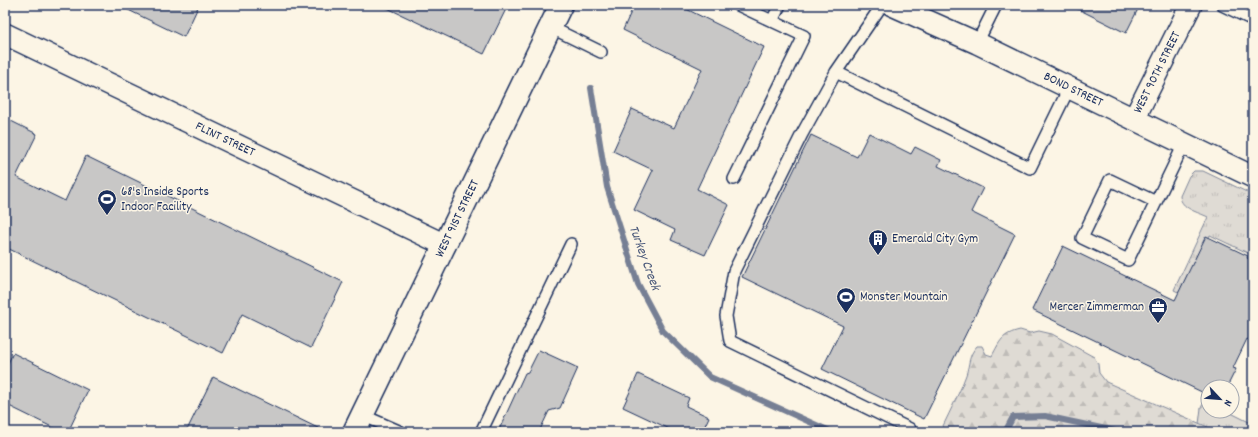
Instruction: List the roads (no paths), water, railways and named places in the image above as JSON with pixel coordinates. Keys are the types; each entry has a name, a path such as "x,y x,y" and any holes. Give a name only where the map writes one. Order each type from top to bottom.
{"street":[{"name":"WEST 91ST STREET","path":"358,424 561,5"},
{"name":"BOND STREET","path":"892,5 977,43 1253,177"},
{"name":"WEST 90TH STREET","path":"1134,119 1191,5"},
{"name":"FLINT STREET","path":"5,34 444,245"}],"lane":[{"path":"734,179 804,36 738,5"},
{"path":"772,21 780,5"},
{"path":"882,5 836,72 802,134 734,271 726,316 730,341 910,429"},
{"path":"977,43 996,5"},
{"path":"1222,5 1253,20"},
{"path":"550,27 601,52"},
{"path":"836,72 1030,168 1069,88"},
{"path":"1156,202 1110,180 1082,238 1128,260 1156,202 1184,144"},
{"path":"481,432 571,244"},
{"path":"358,424 401,432"}],"waterway":[{"name":"Turkey Creek","path":"591,88 607,187 638,284 663,331 710,377 832,432"},
{"name":"Turkey Creek","path":"1005,432 1013,417 1045,416 1120,432"}],"place":[{"name":"68's Inside Sports Indoor Facility","path":"107,216"},
{"name":"Emerald City Gym","path":"878,256"},
{"name":"Monster Mountain","path":"846,314"},
{"name":"Mercer Zimmerman","path":"1158,324"}]}
